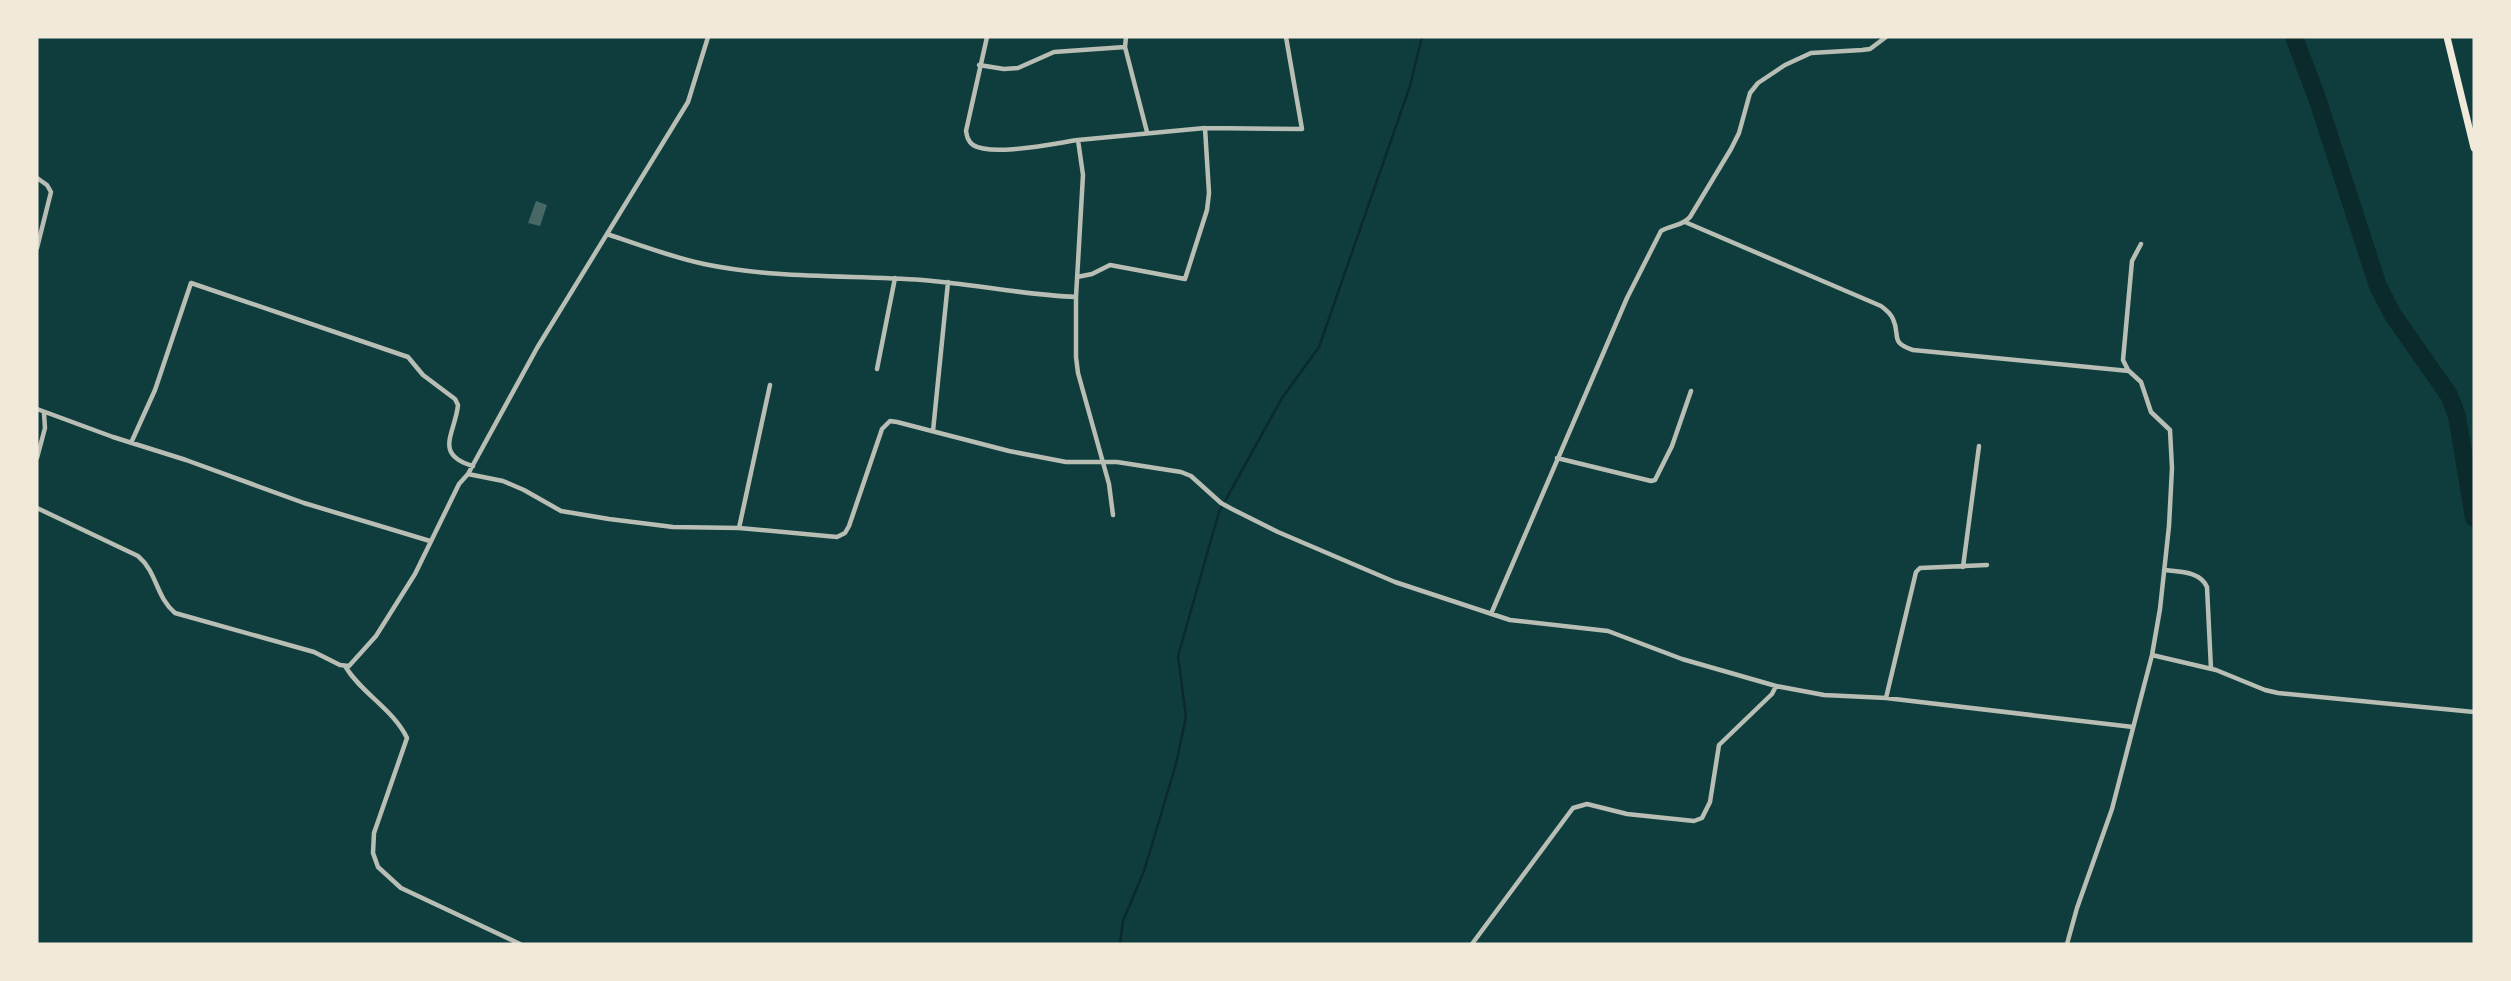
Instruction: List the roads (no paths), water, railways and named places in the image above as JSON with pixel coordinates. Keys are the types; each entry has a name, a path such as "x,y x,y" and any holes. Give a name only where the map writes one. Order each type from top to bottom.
{"highway":[{"path":"2447,37 2474,148"}],"street":[{"path":"345,666 353,663 376,636 415,574 458,484 473,466 537,348 688,102 708,37"},
{"path":"987,37 966,131 972,144 982,148 1024,148 1147,132 1205,128 1302,129 1286,37"},
{"path":"1126,37 1125,47 1147,132"},
{"path":"1491,614 1526,538 1557,458 1627,298 1661,231 1685,222 1731,149 1739,134 1750,93 1758,83 1785,65 1811,53 1862,50 1886,37"},
{"path":"979,65 1018,68 1054,52 1125,47"},
{"path":"1077,277 1092,274 1110,265 1185,279 1207,210 1209,193 1205,128"},
{"path":"1078,140 1083,175 1076,297 1076,357 1109,484 1113,515"},
{"path":"37,178 47,185 51,192 37,248"},
{"path":"1685,222 1881,306 1894,319 1897,341 1913,350 2129,371"},
{"path":"607,234 703,264 790,276 895,278 1076,297"},
{"path":"2067,944 2112,809 2152,655 2164,570 2172,435 2166,425 2151,412 2141,383 2123,360 2132,261 2141,244"},
{"path":"877,369 895,278"},
{"path":"933,430 948,282"},
{"path":"131,443 155,390 191,283 408,357 423,375 455,399 458,405 449,442 450,453 458,462 473,466"},
{"path":"739,528 771,384"},
{"path":"1557,458 1655,481 1672,446 1690,391"},
{"path":"37,410 304,503 430,541"},
{"path":"37,458 45,428 44,413"},
{"path":"468,474 503,481 561,511 673,527 739,528 837,537 845,533 849,526 885,425 890,421 897,422 1009,452 1066,462 1117,462 1181,472 1191,476 1221,503 1232,509 1278,532 1395,582 1510,620 1608,631 1682,659 1776,686 1824,695 1886,698 2133,727"},
{"path":"1963,568 1979,446"},
{"path":"37,508 138,556 149,565 162,600 175,614 314,652 345,666 353,678 401,727 407,738 374,833 373,853 378,867 401,888 520,944"},
{"path":"1886,698 1916,572 1920,568 1987,565"},
{"path":"2164,570 2200,576 2204,580 2207,587 2211,668"},
{"path":"2152,655 2211,668 2278,693 2474,712"},
{"path":"1472,944 1573,808 1587,804 1627,814 1694,821 1702,818 1710,802 1719,745 1772,694 1776,686"}],"waterway":[{"path":"1120,944 1123,921 1144,871 1176,764 1186,717 1178,656 1219,512 1282,398 1319,347 1410,86 1422,37"},
{"path":"2294,37 2317,98 2378,286 2393,315 2449,395 2457,416 2474,518"}]}
